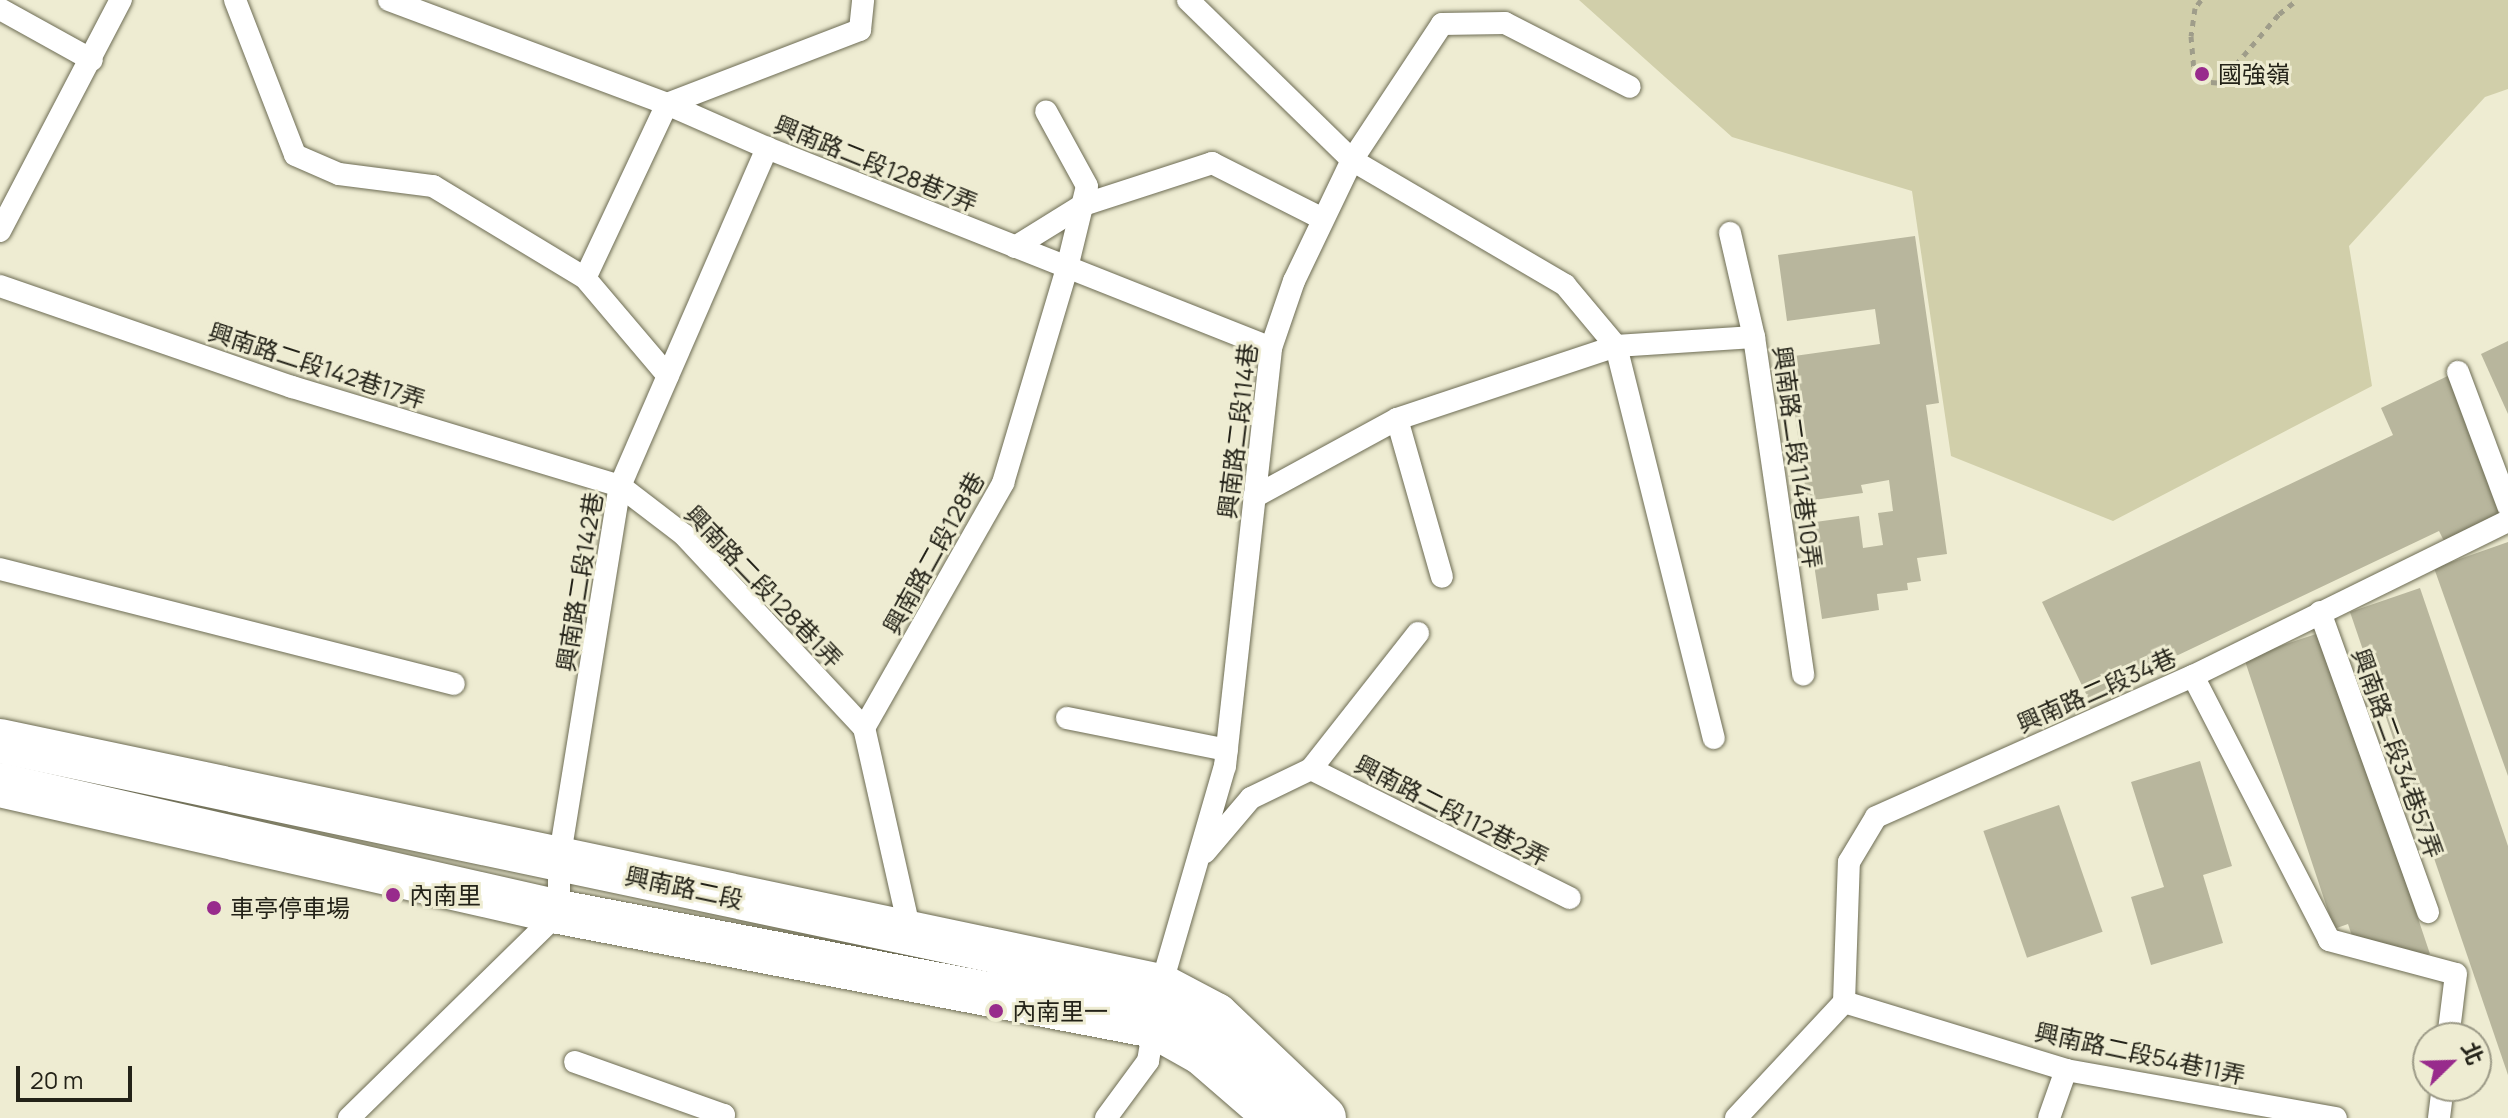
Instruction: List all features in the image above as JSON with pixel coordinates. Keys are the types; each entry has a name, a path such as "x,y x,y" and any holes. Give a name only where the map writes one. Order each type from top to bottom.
{"street":[{"name":"興南路二段","path":"0,741 559,861 907,956 1216,1015 1324,1118"},
{"name":"興南路二段","path":"0,785 559,912 907,956"},
{"name":"興南路二段","path":"1158,1006 1202,1053 1277,1118"}],"lane":[{"path":"0,231 121,0"},
{"path":"235,0 295,155 339,174 433,186 585,278 668,376"},
{"name":"興南路二段128巷7弄","path":"389,0 667,104 767,148 1271,348"},
{"path":"585,278 667,104 860,30 863,0"},
{"path":"1188,0 1352,160 1565,285 1616,346 1714,738"},
{"path":"0,9 92,60"},
{"name":"興南路二段114巷","path":"1106,1118 1148,1061 1158,1006 1225,766 1271,348 1294,281 1352,160 1442,24 1505,23 1630,87"},
{"name":"興南路二段128巷","path":"864,728 1003,483 1067,268 1087,186 1046,111"},
{"name":"興南路二段142巷","path":"559,912 559,861 620,486 767,148"},
{"path":"1015,247 1083,205 1212,163 1323,219"},
{"path":"1730,233 1754,337"},
{"name":"興南路二段142巷17弄","path":"0,286 292,387 620,486"},
{"name":"興南路二段114巷10弄","path":"1254,497 1397,419 1616,346 1754,337 1803,674"},
{"path":"2458,372 2508,506"},
{"path":"1397,419 1442,577"},
{"name":"興南路二段128巷1弄","path":"620,486 684,535 864,728"},
{"name":"興南路二段34巷","path":"1844,1002 1849,862 1876,817 2193,676 2508,521"},
{"path":"0,569 454,684"},
{"name":"興南路二段34巷57弄","path":"2320,612 2428,912"},
{"path":"1199,859 1251,798 1311,769 1418,633"},
{"path":"2193,676 2329,940 2456,974 2450,1022"},
{"path":"1067,718 1227,750"},
{"path":"864,728 907,956"},
{"name":"興南路二段112巷2弄","path":"1311,769 1570,898"},
{"path":"349,1118 559,912"},
{"path":"1736,1118 1844,1002"},
{"name":"興南路二段54巷11弄","path":"1844,1002 2066,1070 2336,1118"},
{"path":"575,1062 724,1115 721,1118"},
{"path":"2049,1118 2066,1070"}],"path":[{"path":"2201,0 2195,8 2191,36 2194,70 2199,81 2220,83 2279,14 2297,0"}],"shaded area":[{"path":"1579,0 2508,0 2508,89 2485,97 2349,246 2372,386 2113,521 1951,456 1912,191 1732,137"}],"building":[{"path":"1915,236 1939,403 1926,405 1947,554 1917,558 1921,581 1907,583 1908,590 1877,594 1879,610 1822,619 1808,523 1859,516 1863,548 1883,545 1878,513 1893,511 1889,480 1861,485 1863,493 1807,501 1787,357 1880,344 1875,309 1787,321 1778,255"},
{"path":"2508,341 2508,414 2481,354"},
{"path":"2454,373 2508,517 2447,547 2439,531 2088,698 2042,602 2393,435 2381,408"},
{"path":"2508,542 2508,776 2434,568"},
{"path":"2420,588 2508,846 2508,1075 2492,1022 2350,612"},
{"path":"2322,632 2430,954 2401,963 2357,951 2348,924 2334,929 2244,658"},
{"path":"2200,761 2232,866 2203,875 2223,943 2151,965 2131,897 2164,887 2131,782"},
{"path":"2059,805 2103,932 2027,958 1983,831"}],"place":[{"name":"國強嶺","path":"2202,74"},
{"name":"內南里","path":"393,895"},
{"name":"車亭停車場","path":"214,908"},
{"name":"內南里一","path":"996,1011"}]}
